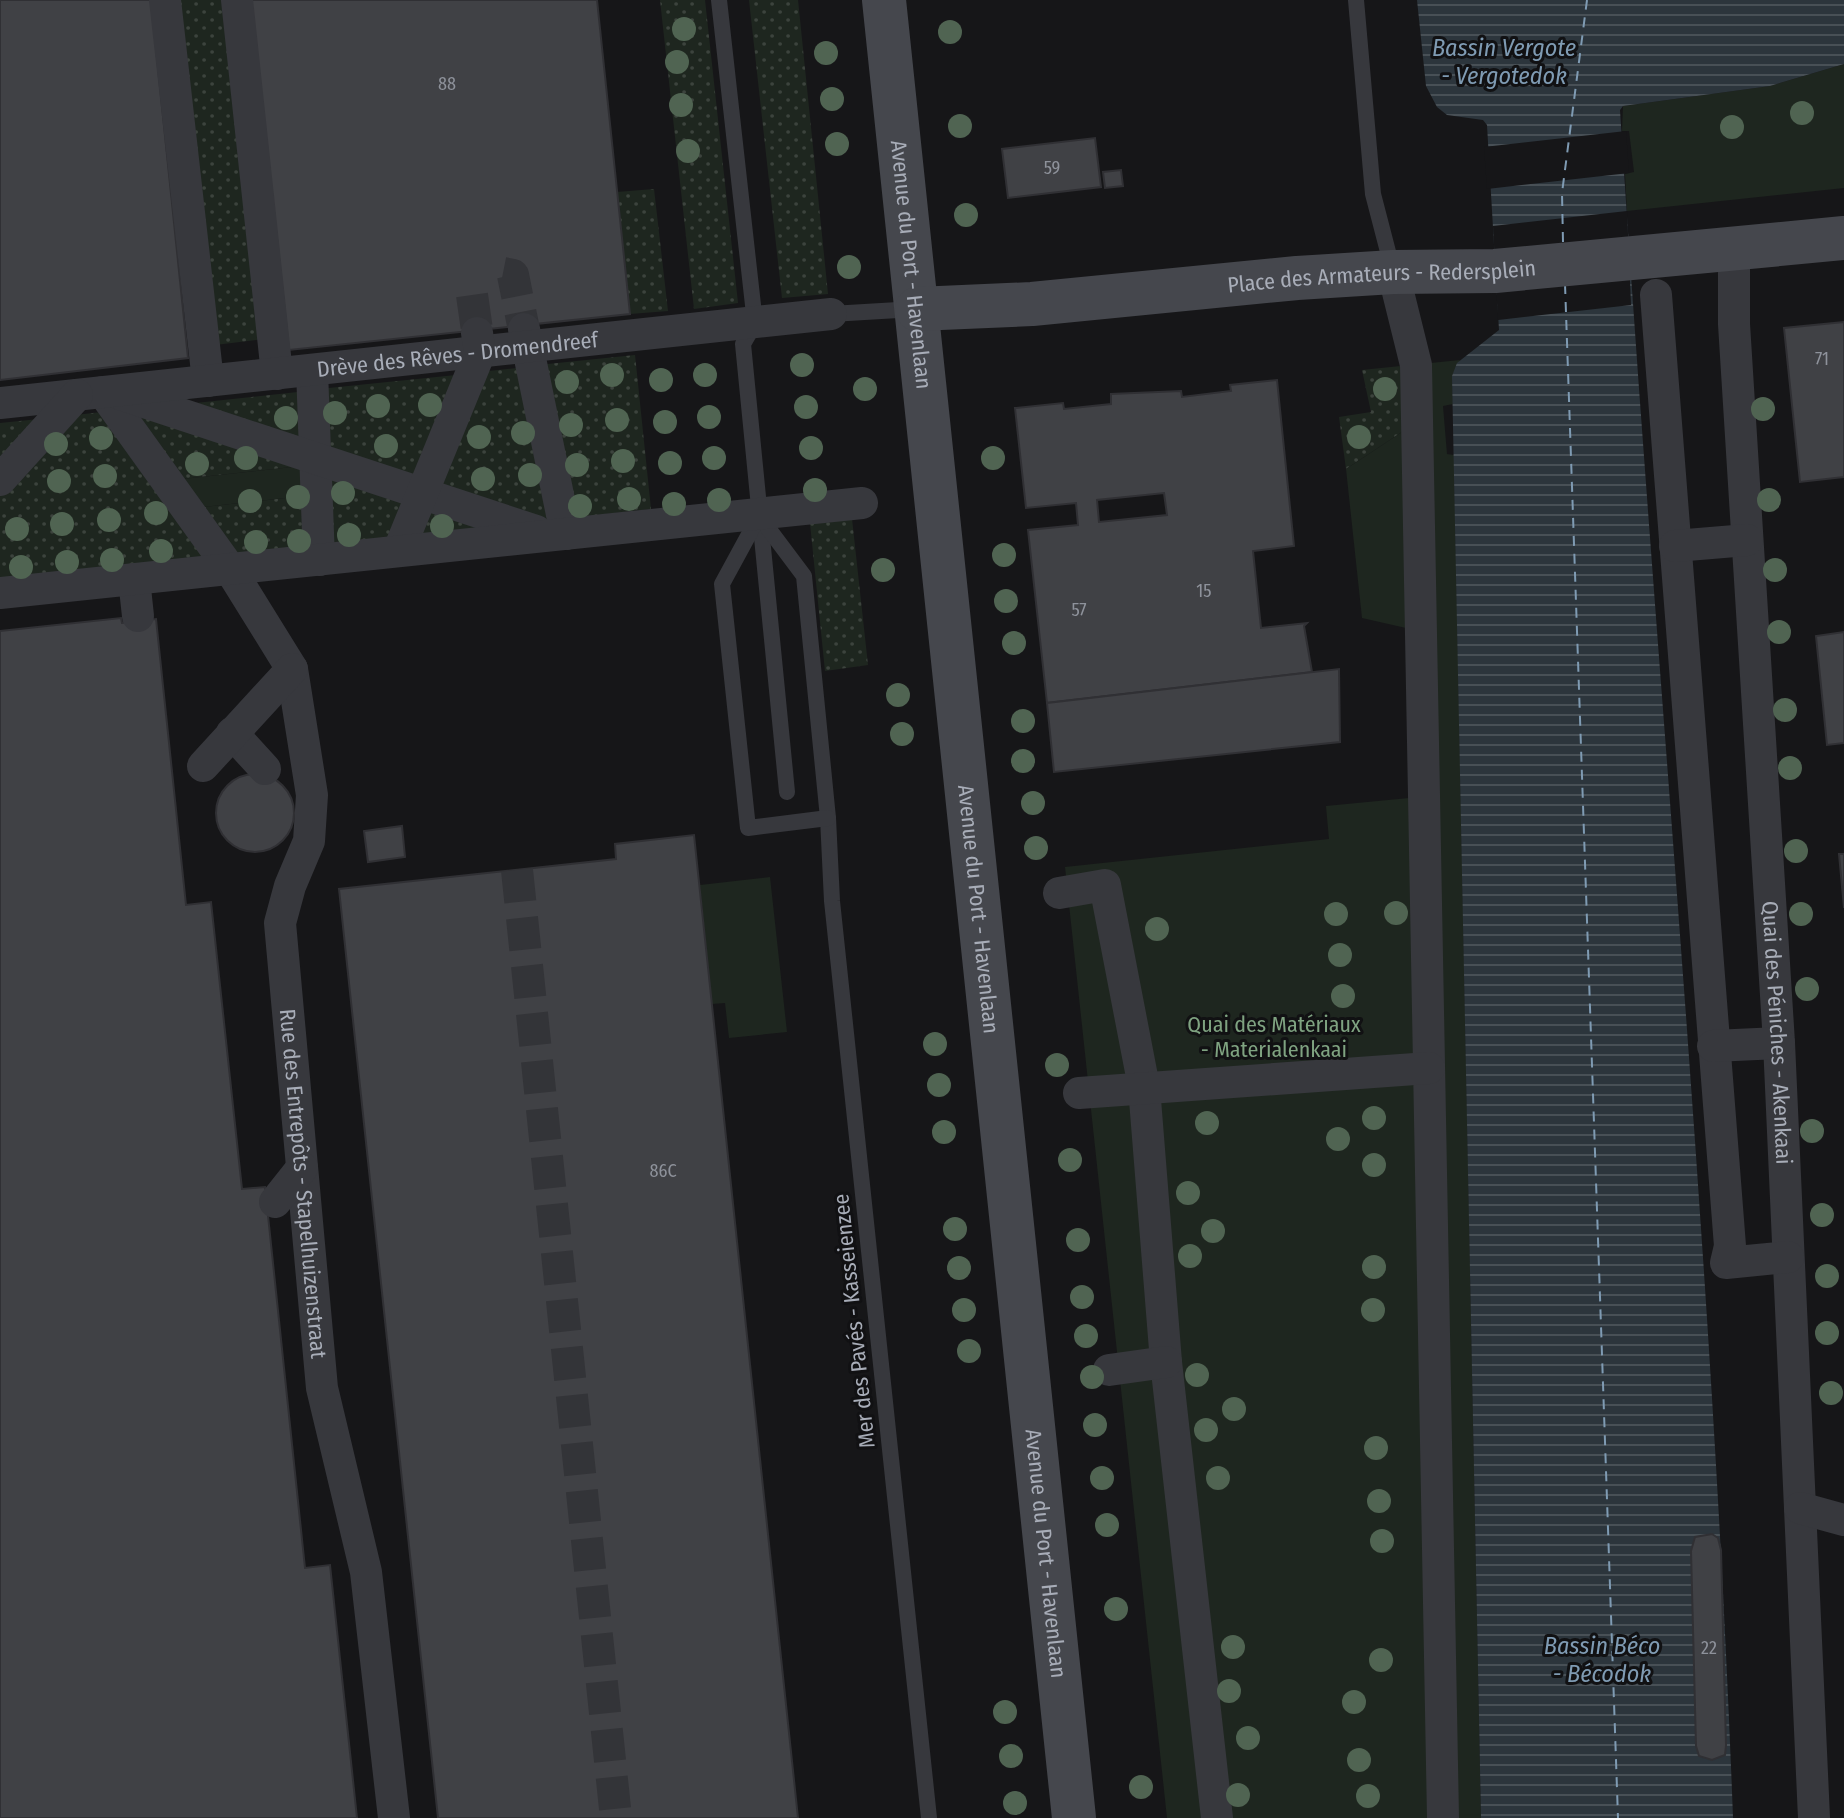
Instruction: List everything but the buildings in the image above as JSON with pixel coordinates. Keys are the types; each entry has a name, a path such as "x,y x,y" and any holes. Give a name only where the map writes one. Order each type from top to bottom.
{"street":[{"path":"165,0 208,381"},
{"path":"237,0 277,374"},
{"name":"Avenue du Port - Havenlaan","path":"884,0 1074,1818"},
{"name":"Place des Armateurs - Redersplein","path":"917,309 1032,304 1257,281 1393,272 1495,271 1844,238"},
{"name":"Quai des Péniches - Akenkaai","path":"1734,250 1734,324 1779,1043 1814,1818"},
{"path":"1393,272 1416,365 1443,1818"},
{"path":"1656,295 1730,1246 1726,1263 1788,1257"},
{"name":"Drève des Rêves - Dromendreef","path":"0,403 312,370 478,341 755,323 831,314"},
{"path":"526,336 556,534"},
{"path":"399,550 478,341"},
{"path":"312,370 319,560"},
{"path":"0,480 97,392 556,534"},
{"name":"Rue des Entrepôts - Stapelhuizenstraat","path":"97,392 230,569 292,669 312,795 309,841 290,886 280,923 322,1388 366,1572 394,1818"},
{"path":"0,593 862,503"},
{"path":"1675,546 1747,540"},
{"path":"134,579 138,616"},
{"path":"203,766 248,756 292,669"},
{"path":"1059,893 1105,885 1144,1087 1166,1362 1217,1818"},
{"path":"1713,1046 1779,1043"},
{"path":"1079,1093 1429,1068"},
{"path":"275,1202 302,1168"},
{"path":"1109,1370 1166,1362"},
{"path":"1800,1508 1844,1520"}],"lane":[{"path":"719,0 755,323 743,344 787,792"},
{"path":"1356,0 1373,194 1393,272"},
{"name":"Drève des Rêves - Dromendreef","path":"831,314 917,309"},
{"path":"759,516 722,584 748,828 828,818"},
{"name":"Mer des Pavés - Kasseienzee","path":"759,516 804,576 828,818 832,901 929,1818"}],"green space":[{"path":"177,0 228,0 264,339 215,345"},
{"path":"660,0 705,0 738,303 694,309"},
{"path":"749,0 798,0 828,294 782,298"},
{"path":"1844,64 1844,188 1627,211 1625,174 1634,172 1629,131 1622,131 1623,106 1770,86"},
{"path":"654,189 668,311 630,314 617,192"},
{"path":"635,355 651,509 569,518 538,365"},
{"name":"Quai des Matériaux - Materialenkaai","path":"1460,360 1452,376 1453,404 1443,406 1447,454 1454,455 1481,1818 1167,1818 1065,867 1329,839 1326,806 1409,798 1406,628 1362,618 1346,469 1402,432 1401,366"},
{"path":"1401,366 1402,432 1346,469 1339,417 1371,412 1362,370"},
{"path":"527,367 557,519 530,523 431,492 479,372"},
{"path":"466,374 418,487 322,455 319,389"},
{"path":"307,391 309,452 168,406"},
{"path":"124,410 310,465 173,480"},
{"path":"110,411 213,556 0,579 0,489 67,416"},
{"path":"49,418 0,471 0,423"},
{"path":"310,465 312,495 194,508 173,480"},
{"path":"322,467 414,498 398,537 325,544"},
{"path":"312,495 314,546 228,555 194,508"},
{"path":"427,501 501,526 411,535"},
{"path":"852,519 868,665 825,671 810,523"},
{"path":"770,877 787,1032 729,1038 725,1003 712,1004 700,885"}],"water":[{"name":"Bassin Béco - Bécodok","path":"1417,0 1844,0 1844,64 1770,86 1623,106 1620,110 1698,1177 1724,1604 1733,1818 1481,1818 1452,376 1457,363 1499,330 1487,125 1483,120 1447,115 1437,107 1426,86"}],"pier":[{"path":"1626,131 1629,173 1487,189 1484,147"},
{"path":"1627,211 1631,305 1498,320 1493,226"}],"ferry route":[{"path":"1563,242 1562,193 1587,0"},
{"path":"1565,284 1618,1818"}],"tunnel":[{"path":"503,273 513,275 523,325"},
{"path":"472,295 477,330"},
{"path":"517,870 616,1818"}],"water label":[{"name":"Bassin Vergote - Vergotedok","path":"1504,62"}]}
